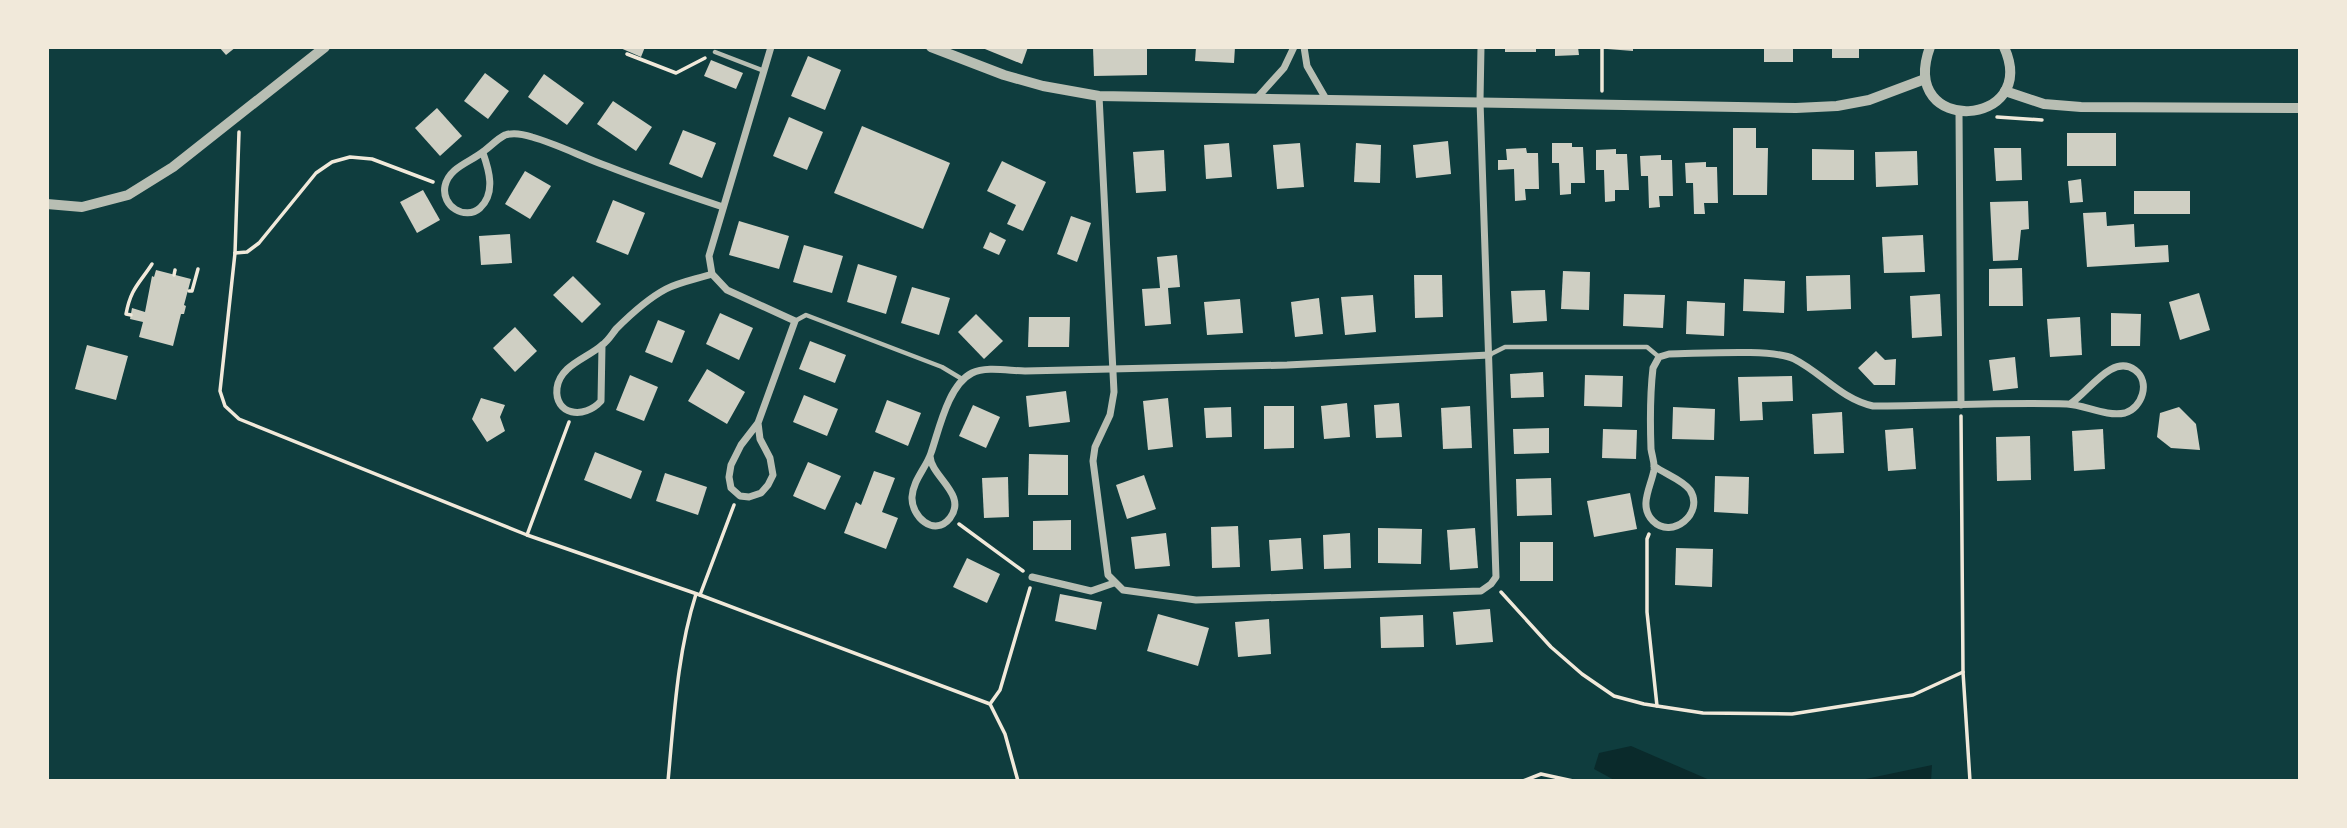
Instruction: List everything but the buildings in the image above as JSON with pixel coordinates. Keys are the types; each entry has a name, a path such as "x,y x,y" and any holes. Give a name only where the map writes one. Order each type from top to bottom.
{"street":[{"path":"47,204 82,207 128,195 173,167 326,47"},
{"path":"758,423 760,439 770,458 773,475 761,493 749,497 740,496 731,488 731,465 741,445 758,423 795,321 727,290 712,275 709,256 771,47"},
{"path":"931,47 1004,75 1043,86 1099,96 1796,108 1837,106 1869,100 1924,79"},
{"path":"1257,98 1284,68 1294,47"},
{"path":"1304,47 1307,66 1326,99"},
{"path":"1099,96 1114,392 1110,415 1095,447 1093,461 1108,575 1114,583 1123,590 1196,600 1481,591 1491,584 1496,576 1480,101 1481,47"},
{"path":"1930,47 1924,63 1924,79 1937,101 1959,113 1977,112 1994,105 2005,91 2010,77 2010,62 2004,47"},
{"path":"2005,91 2044,104 2081,107 2300,108"},
{"path":"1959,113 1961,405"},
{"path":"483,153 490,191 486,202 477,211 460,212 451,206 446,197 445,187 449,177 458,168 483,153 493,142 506,135 517,134 532,137 723,207"},
{"path":"602,346 601,401 593,410 573,413 565,408 559,399 557,388 561,377 584,356 602,346 646,301 668,288 712,275"},
{"path":"1654,466 1690,490 1694,502 1691,514 1684,523 1663,527 1654,522 1647,513 1645,502 1654,466 1651,451 1653,368 1659,357 1669,354 1779,353 1800,362 1846,396 1873,406 2070,404 2121,414 2140,401 2142,377 2126,366 2107,371 2070,404"},
{"path":"930,456 913,490 912,500 914,512 927,524 935,526 943,524 951,517 954,508 950,489 930,463 941,418 964,380 971,373 983,370 1287,365 1489,355"},
{"path":"1032,577 1091,591 1114,583"}],"lane":[{"path":"715,52 764,71"},
{"path":"795,321 806,315 942,367 964,380"},
{"path":"1489,355 1506,346 1647,347 1659,357"}],"path":[{"path":"1602,47 1602,104"},
{"path":"627,54 676,74 715,52"},
{"path":"240,116 235,253 220,391 225,407 239,419 527,535 698,594 989,704 1005,734 1018,781"},
{"path":"1990,117 2053,120"},
{"path":"235,253 247,252 259,243 316,173 332,162 350,157 373,159 445,187"},
{"path":"131,315 126,314 136,283 152,264"},
{"path":"189,291 192,291 198,269"},
{"path":"1961,405 1963,672 1970,781"},
{"path":"527,535 573,413"},
{"path":"668,781 677,679 688,620 740,496"},
{"path":"951,517 1032,577 1000,690 989,704"},
{"path":"1654,522 1647,539 1647,612 1657,706"},
{"path":"1491,584 1551,647 1582,674 1614,696 1657,706 1703,713 1792,714 1913,695 1963,672"},
{"path":"1523,781 1541,774 1573,781"}],"water":[{"path":"1631,746 1712,781 1616,781 1594,769 1599,753"},
{"path":"1932,765 1931,781 1856,781"}]}
